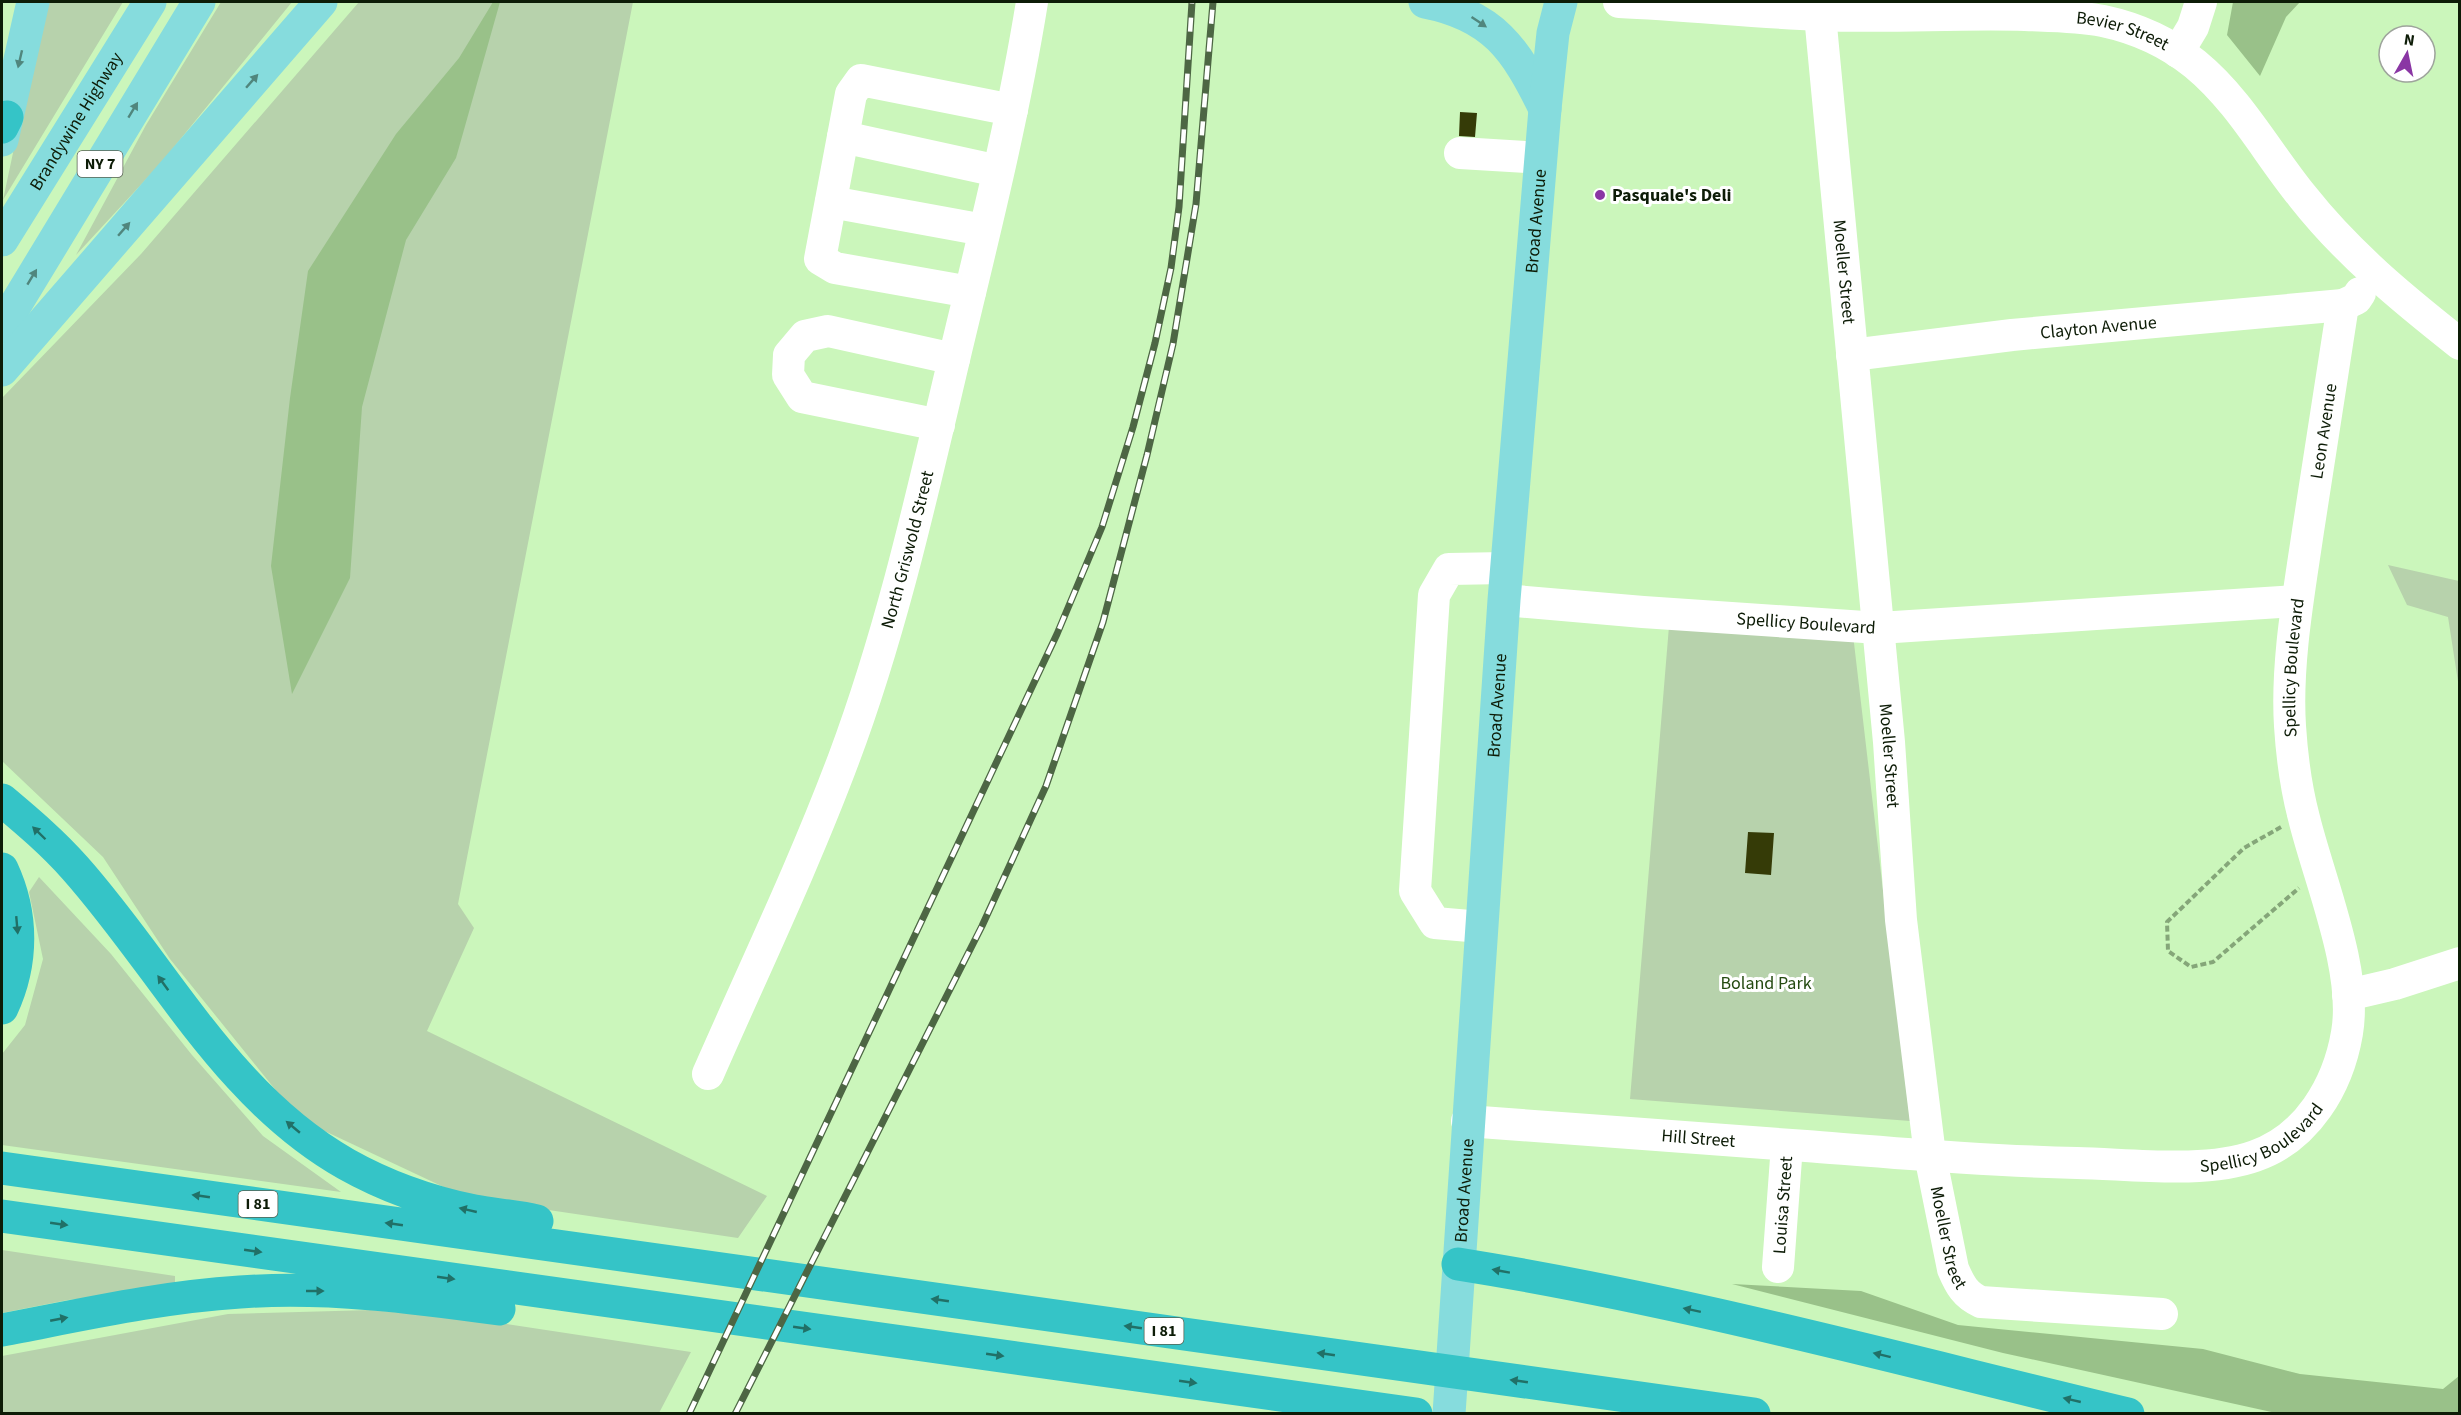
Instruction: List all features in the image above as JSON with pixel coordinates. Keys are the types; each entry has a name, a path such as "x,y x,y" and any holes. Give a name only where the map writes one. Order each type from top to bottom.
{"highway":[{"path":"2,800 27,820 75,868 203,1034 267,1104 303,1135 348,1165 397,1187 520,1230"},
{"path":"2,869 12,897 18,932 15,972 2,1008"},
{"name":"I 81","path":"2,1168 520,1230 752,1274 1754,1413"},
{"path":"2,1216 485,1295 512,1311 744,1320 1416,1413"},
{"path":"1458,1264 1709,1314 2128,1413"},
{"path":"2,1330 122,1307 243,1292 485,1295"}],"main road":[{"path":"3,128 33,2"},
{"name":"Brandywine Highway","path":"2,240 150,2"},
{"name":"NY 7","path":"2,327 199,2"},
{"path":"2,370 321,2"},
{"path":"1425,2 1466,13 1498,35 1508,45 1527,74 1545,109"},
{"name":"Broad Avenue","path":"1449,1413 1506,568 1545,109 1553,33 1561,2"}],"street":[{"name":"North Griswold Street","path":"708,1074 813,834 844,758 870,681 912,537 939,425 1012,110 1032,2"},
{"name":"Bevier Street","path":"1619,2 1821,15 1955,13 2054,16 2103,21 2140,33 2178,52 2210,77 2229,98 2303,197 2371,272 2460,344"},
{"path":"2178,52 2193,27 2201,2"},
{"name":"Moeller Street","path":"1821,15 1879,628 1901,920 1930,1155 1953,1269 1960,1286 1968,1296 1981,1302 2162,1314"},
{"path":"970,292 835,267 820,259 851,94 861,80 1012,110"},
{"path":"843,137 998,171"},
{"path":"1460,153 1541,158"},
{"path":"831,202 984,230"},
{"path":"2343,304 2356,299 2371,272"},
{"name":"Clayton Avenue","path":"1852,355 2012,335 2343,304"},
{"name":"Leon Avenue","path":"2297,601 2343,304"},
{"path":"939,425 802,397 788,375 789,355 805,336 828,331 954,359"},
{"path":"1481,927 1435,923 1415,891 1434,595 1449,568 1506,568"},
{"name":"Spellicy Boulevard","path":"1504,600 1879,628 2297,601 2290,722 2294,766 2303,816 2338,939 2348,995 2348,1029 2342,1056 2332,1082 2316,1111 2300,1130 2278,1146 2253,1157 2204,1166 2001,1161 1930,1155"},
{"path":"2348,995 2395,984 2460,963"},
{"name":"Hill Street","path":"1467,1121 1930,1155"},
{"name":"Louisa Street","path":"1778,1267 1786,1145"}],"path":[{"path":"2303,816 2244,848 2167,922 2168,951 2191,967 2213,962 2319,871"}],"green space":[{"path":"45,2 123,2 3,200"},
{"path":"221,2 292,2 161,163 76,255 146,125"},
{"path":"359,2 633,2 458,904 474,928 427,1031 767,1196 738,1238 467,1198 299,1119 170,959 103,857 2,761 2,398 141,254"},
{"path":"493,2 500,2 456,158 406,240 362,407 350,578 292,694 271,566 290,398 308,271 396,134 459,58"},
{"path":"2233,2 2300,2 2286,17 2260,76 2227,35"},
{"path":"2388,565 2459,581 2459,688 2448,617 2407,605"},
{"name":"Boland Park","path":"1670,614 1852,626 1910,1121 1630,1099"},
{"path":"39,877 111,954 192,1055 263,1136 341,1192 2,1145 2,1054 25,1025 43,959 29,892"},
{"path":"2,1250 175,1276 175,1289 68,1300 2,1313"},
{"path":"1732,1284 1861,1291 1958,1325 2203,1349 2300,1374 2443,1389 2459,1376 2459,1413 2276,1413 2003,1353"},
{"path":"371,1310 473,1319 691,1352 659,1413 2,1414 2,1356 228,1314"}],"building":[{"path":"1460,112 1477,113 1475,137 1459,136"},
{"path":"1748,832 1774,833 1771,875 1745,873"}],"railway":[{"path":"689,1414 1057,634 1102,527 1133,427 1155,343 1171,268 1179,207 1192,2"},
{"path":"735,1414 982,926 1046,786 1103,622 1147,455 1173,344 1196,204 1213,2"}],"place":[{"name":"Pasquale's Deli","path":"1600,195"}]}
